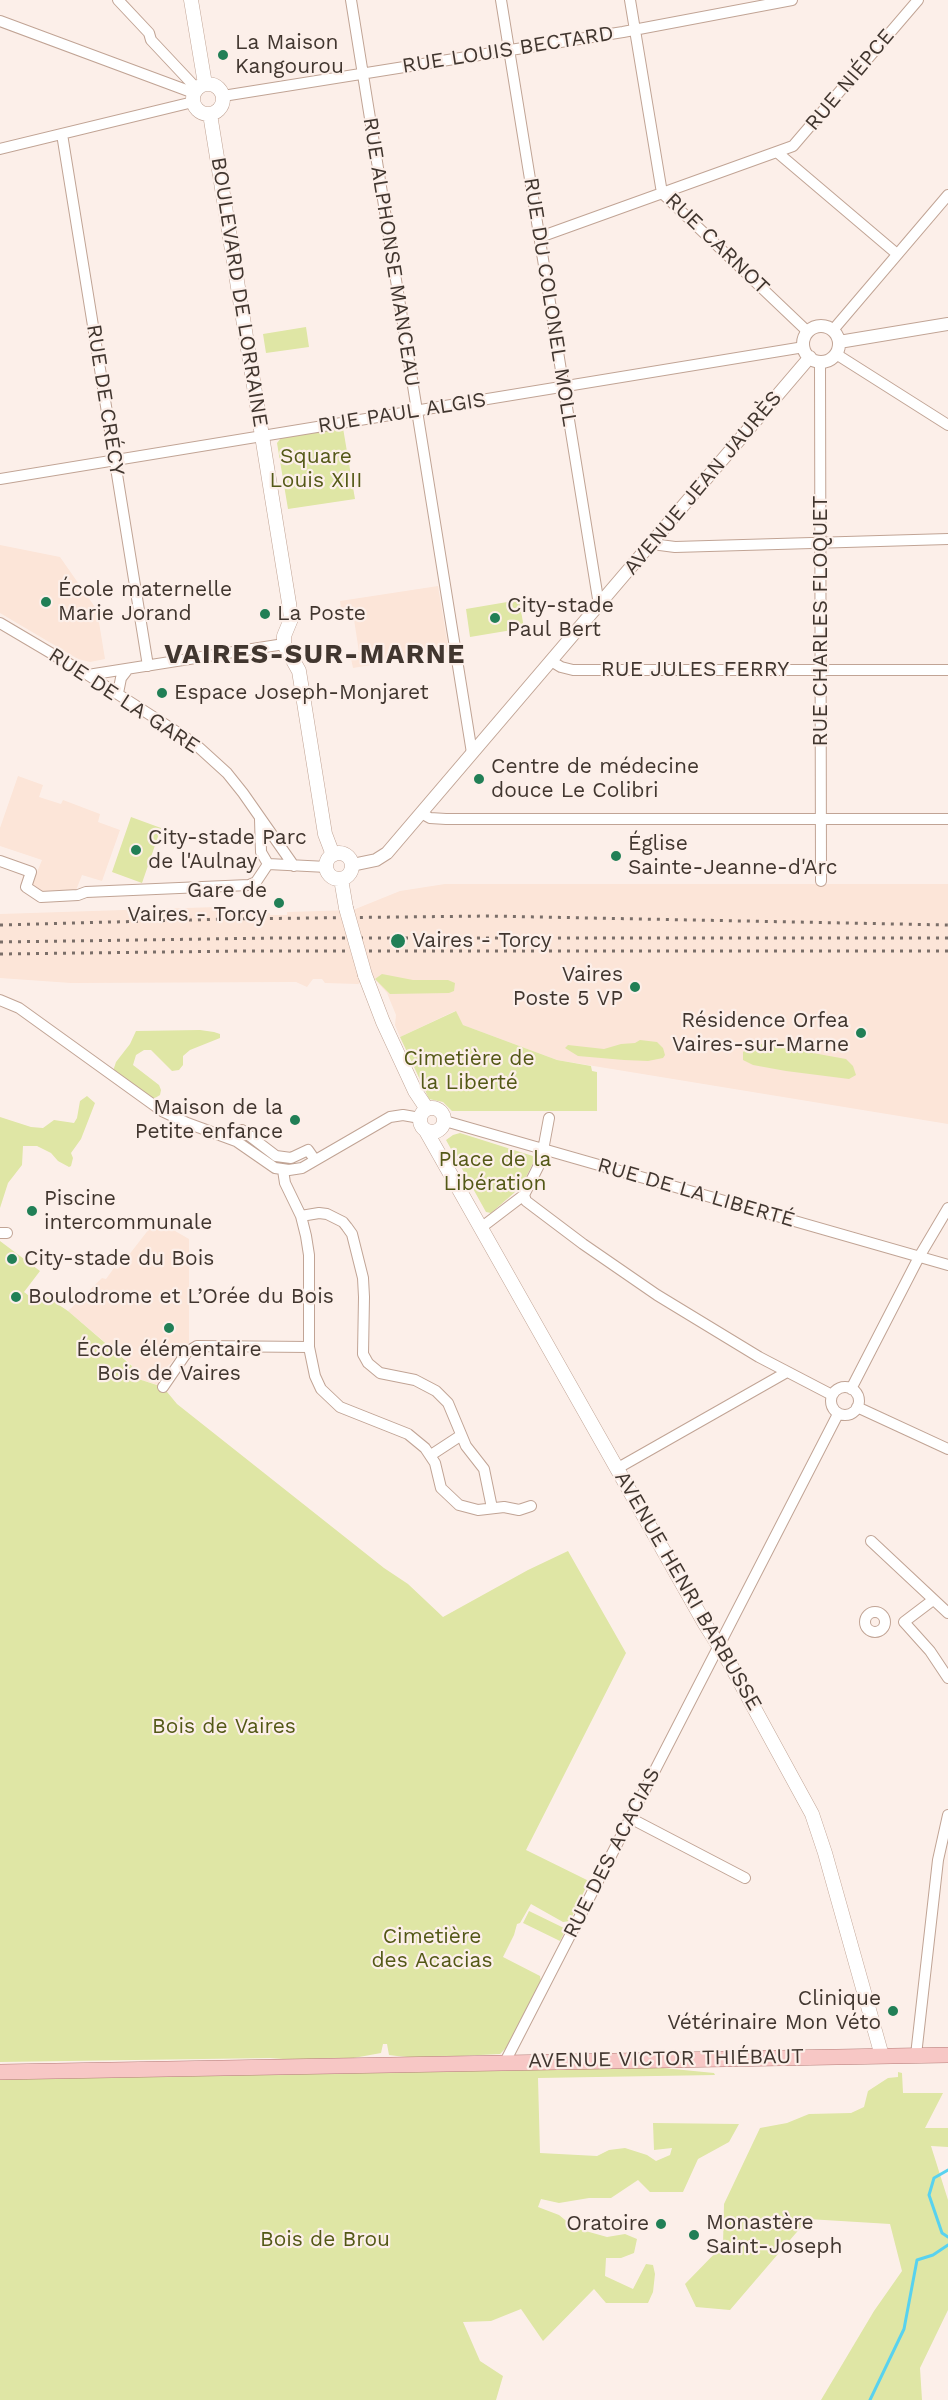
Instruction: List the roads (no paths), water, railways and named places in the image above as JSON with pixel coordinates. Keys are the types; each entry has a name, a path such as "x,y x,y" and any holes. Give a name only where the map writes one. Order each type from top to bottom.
{"main road":[{"path":"191,0 198,110 210,114 222,106 223,96 219,88 197,92"},
{"name":"BOULEVARD DE LORRAINE","path":"210,114 291,617 284,636 284,644"},
{"path":"284,644 299,671 332,876 341,879"},
{"path":"330,861 344,854 350,859 352,865 349,874 341,879"},
{"path":"341,879 346,908 365,975 383,1022 431,1122"},
{"name":"AVENUE HENRI BARBUSSE","path":"431,1122 437,1150 719,1645 812,1814 882,2056"},
{"name":"AVENUE VICTOR THIÉBAUT","path":"0,2072 948,2055"}],"street":[{"path":"118,0 197,92"},
{"name":"RUE ALPHONSE MANCEAU","path":"351,0 472,753"},
{"name":"RUE DU COLONEL MOLL","path":"501,0 599,604"},
{"name":"RUE CARNOT","path":"630,0 662,193 808,332"},
{"name":"RUE LOUIS BECTARD","path":"223,96 635,29 759,3 792,0"},
{"name":"RUE NIÉPCE","path":"540,237 793,146 918,0"},
{"path":"0,21 174,86 197,92"},
{"path":"174,86 180,83 183,75"},
{"path":"0,149 62,134 197,92"},
{"name":"RUE DE CRÉCY","path":"62,134 148,666"},
{"path":"778,153 897,254"},
{"path":"948,195 897,254 836,342 829,360 811,355 804,339 808,332 820,326 836,342 948,425"},
{"path":"836,342 948,324"},
{"name":"RUE PAUL ALGIS","path":"0,479 564,386 811,355"},
{"name":"RUE CHARLES FLOQUET","path":"811,355 821,543 821,881"},
{"name":"AVENUE JEAN JAURÈS","path":"352,865 382,858 811,355"},
{"path":"651,544 675,548 948,539"},
{"name":"RUE DE LA GARE","path":"0,623 118,693 182,734 214,760 243,793 294,866"},
{"path":"88,675 284,644"},
{"name":"RUE JULES FERRY","path":"551,661 573,670 948,670"},
{"path":"118,693 118,685 128,669"},
{"path":"422,813 430,818 446,819 948,819"},
{"path":"260,819 261,852 268,864"},
{"path":"0,861 31,872 26,887 41,897 78,895 86,892 249,885 256,882 268,864"},
{"path":"268,864 294,866 330,861"},
{"path":"0,1000 20,1008 162,1111 236,1141 268,1165 283,1170 285,1183 301,1216 309,1255 309,1347 315,1376 321,1389 330,1399 351,1412 408,1434 425,1448 431,1455 441,1488 452,1500 468,1508 504,1507 519,1510 531,1506"},
{"name":"RUE DE LA LIBERTÉ","path":"283,1170 302,1167 390,1117 403,1115 544,1150 948,1265"},
{"path":"482,1227 524,1196 544,1150 549,1118"},
{"path":"242,1130 276,1156 291,1158 308,1150 315,1160"},
{"path":"524,1196 526,1201 574,1238 657,1295 788,1372 832,1395"},
{"path":"851,1389 919,1257 948,1208"},
{"path":"301,1216 327,1214 343,1222 351,1234 363,1278 363,1354 368,1363 380,1373 415,1380 436,1391 453,1411 460,1436 484,1469 492,1508"},
{"path":"164,1387 187,1352 197,1346 309,1347"},
{"path":"618,1468 788,1372"},
{"path":"839,1389 851,1389 858,1399 857,1407 851,1414 838,1414 832,1406 832,1395 839,1389"},
{"path":"857,1407 948,1449"},
{"name":"RUE DES ACACIAS","path":"505,2062 838,1414"},
{"path":"431,1455 460,1436"},
{"path":"871,1541 948,1613"},
{"path":"885,1622 904,1623 933,1600"},
{"path":"904,1623 930,1651 948,1678"},
{"path":"916,2055 938,1860 948,1815"},
{"path":"630,1818 745,1878"}],"waterway":[{"path":"948,2170 934,2178 929,2195 942,2233 948,2237"},
{"path":"870,2400 904,2329 917,2260 933,2255 948,2245"}],"railway":[{"path":"0,925 225,919 488,916 948,925"},
{"path":"0,942 276,938 948,938"},
{"path":"0,954 244,951 948,951"}],"place":[{"name":"La Maison Kangourou","path":"223,55"},
{"name":"École maternelle Marie Jorand","path":"46,602"},
{"name":"La Poste","path":"265,614"},
{"name":"City-stade Paul Bert","path":"495,618"},
{"name":"Espace Joseph-Monjaret","path":"162,693"},
{"name":"Centre de médecine douce Le Colibri","path":"479,779"},
{"name":"City-stade Parc de l'Aulnay","path":"136,850"},
{"name":"Église Sainte-Jeanne-d'Arc","path":"616,856"},
{"name":"Gare de Vaires - Torcy","path":"279,903"},
{"name":"Vaires - Torcy","path":"398,941"},
{"name":"Vaires Poste 5 VP","path":"635,987"},
{"name":"Résidence Orfea Vaires-sur-Marne","path":"861,1033"},
{"name":"Maison de la Petite enfance","path":"295,1120"},
{"name":"Piscine intercommunale","path":"32,1211"},
{"name":"City-stade du Bois","path":"12,1259"},
{"name":"Boulodrome et L’Orée du Bois","path":"16,1297"},
{"name":"École élémentaire Bois de Vaires","path":"169,1328"},
{"name":"Clinique Vétérinaire Mon Véto","path":"893,2011"},
{"name":"Oratoire","path":"661,2224"},
{"name":"Monastère Saint-Joseph","path":"694,2235"}],"district":[{"name":"VAIRES-SUR-MARNE","path":"315,655"}],"park label":[{"name":"Square Louis XIII","path":"316,469"},
{"name":"Cimetière de la Liberté","path":"469,1071"},
{"name":"Place de la Libération","path":"495,1172"},
{"name":"Bois de Vaires","path":"224,1727"},
{"name":"Cimetière des Acacias","path":"432,1949"},
{"name":"Bois de Brou","path":"325,2240"}]}
